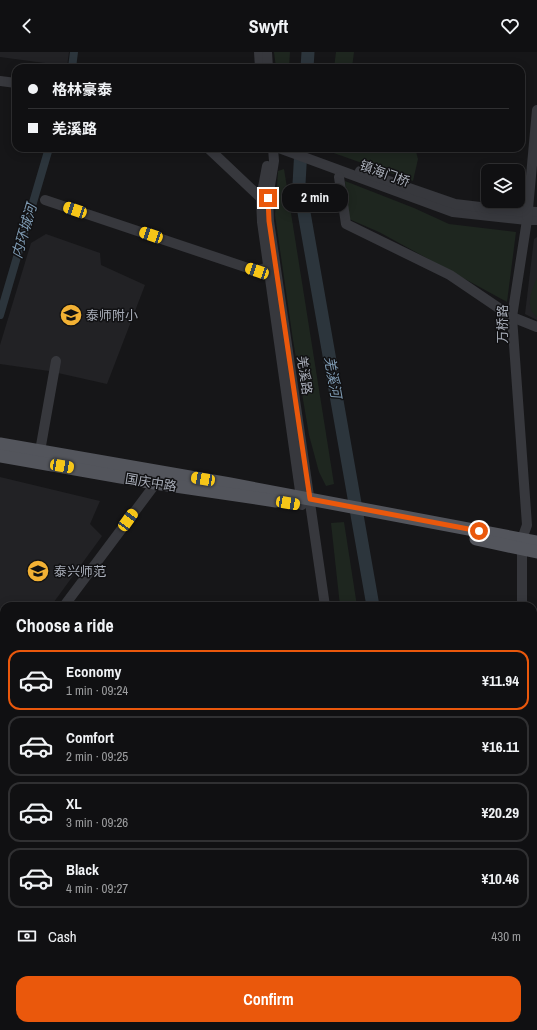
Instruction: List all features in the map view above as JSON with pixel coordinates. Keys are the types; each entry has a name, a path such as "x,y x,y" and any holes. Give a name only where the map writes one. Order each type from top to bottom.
{"main road":[{"name":"国庆中路","path":"0,444 163,472 306,502"},
{"name":"国庆中路","path":"0,456 156,483 331,506 522,544"},
{"path":"522,544 537,542"},
{"path":"522,544 537,552"}],"street":[{"path":"259,52 260,64"},
{"path":"267,52 268,64"},
{"path":"0,75 12,76"},
{"path":"0,81 12,82"},
{"name":"万桥路","path":"522,602 522,544 526,524 512,316 532,216 537,110"},
{"path":"213,152 265,198"},
{"path":"220,152 251,180 259,181 264,177"},
{"name":"羌溪路","path":"267,152 268,162 264,177 272,265 306,502 324,602"},
{"name":"羌溪路","path":"265,198 274,161 273,152"},
{"name":"镇海门桥","path":"291,152 414,194"},
{"path":"308,152 414,194 453,212 532,216"},
{"path":"339,177 346,224 450,275 512,316 537,327"},
{"path":"45,200 257,271 272,265"},
{"path":"40,451 56,361"},
{"path":"67,602 163,472"}],"shaded area":[{"path":"0,52 69,52 67,64 52,64 0,57"},
{"path":"274,52 290,52 289,64 276,64"},
{"path":"336,52 354,52 352,64 334,64"},
{"path":"331,152 416,152 418,159 413,181"},
{"path":"284,169 334,484 326,486 319,472 309,435 293,340 275,215 278,171"},
{"path":"345,181 414,208 449,224 516,232 507,302 379,232 349,219"},
{"name":"泰师附小","path":"46,234 100,253 101,265 145,285 107,384 49,371 0,364 0,345 31,243"},
{"path":"537,237 537,320 525,314 534,239"},
{"path":"537,278 537,317 531,308 530,298"},
{"name":"泰兴师范","path":"0,477 100,501 90,524 102,536 54,602 0,602"},
{"path":"344,522 356,602 340,602 331,523"}],"waterway":[{"name":"内环城河","path":"72,64 74,52"},
{"name":"羌溪河","path":"307,64 308,52"},
{"name":"内环城河","path":"0,315 48,152"},
{"name":"羌溪河","path":"301,152 299,184 372,602"}],"place":[{"name":"泰师附小","path":"71,315"},
{"name":"泰兴师范","path":"38,571"}],"route":[{"path":"268,198 269,221 310,499 479,531"}]}
